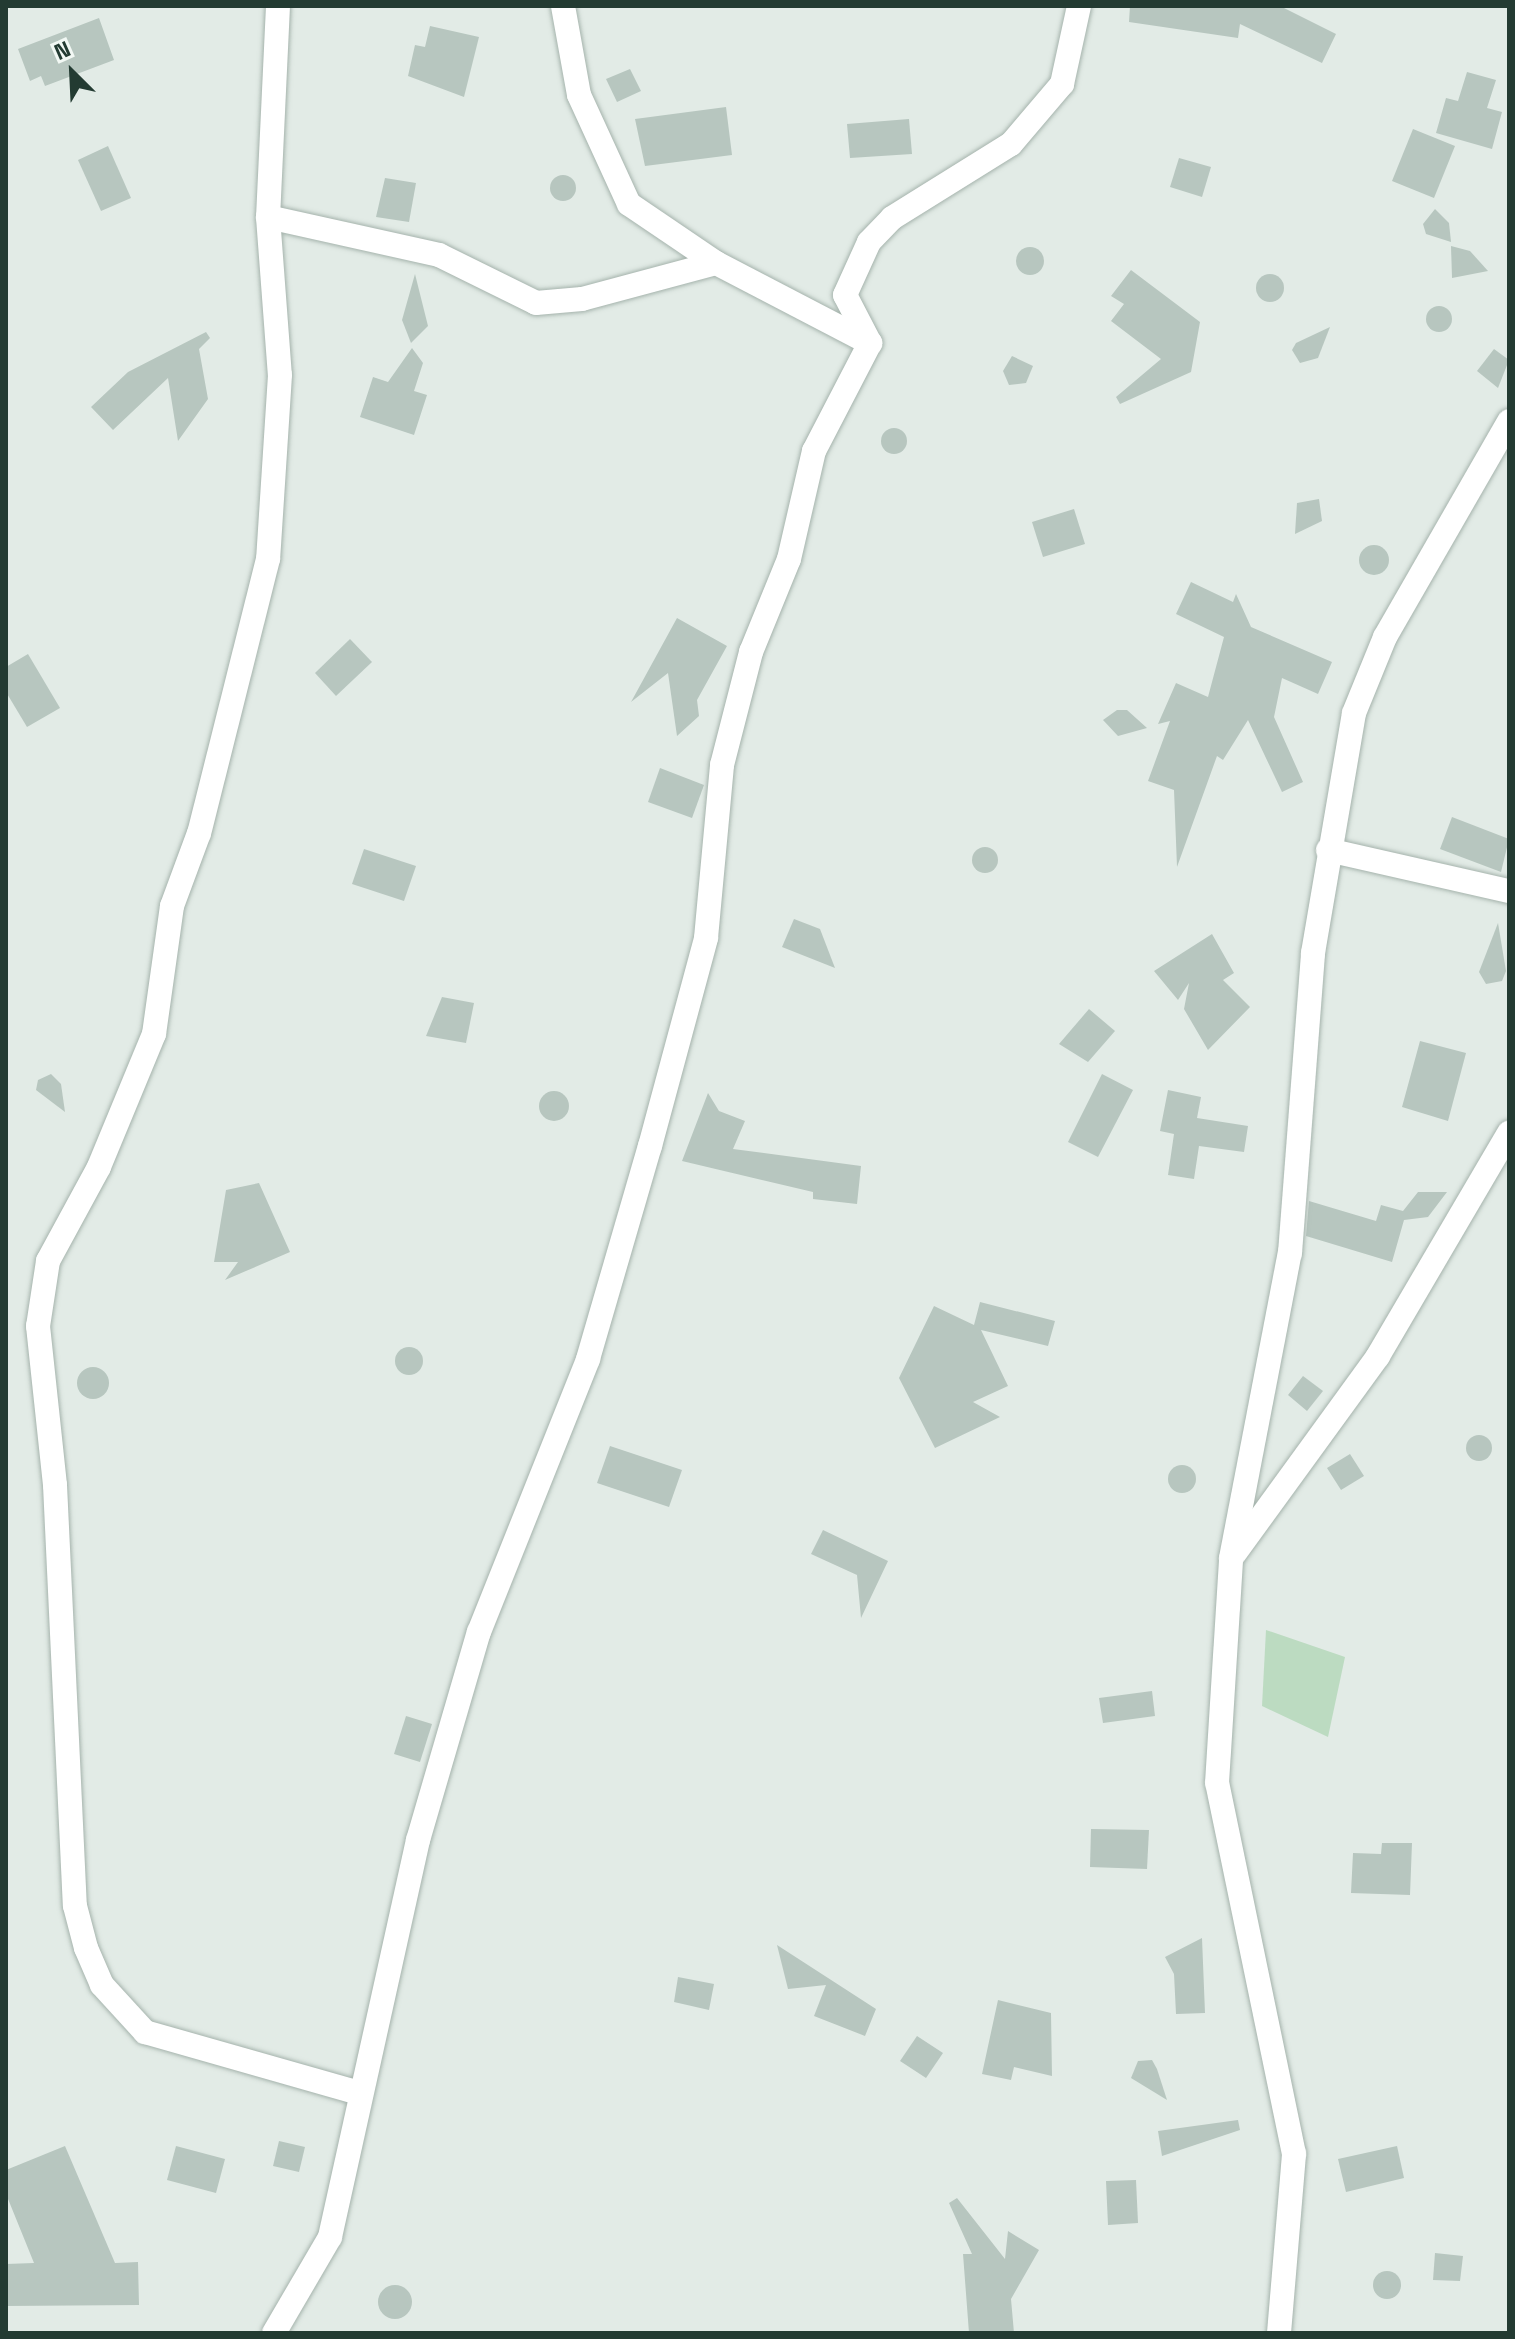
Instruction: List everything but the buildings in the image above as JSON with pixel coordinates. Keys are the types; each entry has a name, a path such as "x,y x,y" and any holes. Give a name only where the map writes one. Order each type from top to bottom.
{"street":[{"path":"278,6 268,217 280,375 268,559 199,833 172,906 154,1034 99,1167 48,1261 38,1326 42,1408 55,1485 75,1906 102,1985 145,2032 359,2093"},
{"path":"563,6 579,95 629,204 716,263 870,343"},
{"path":"870,343 845,295 869,242 920,196 1011,144 1062,84 1079,6"},
{"path":"268,217 439,255 536,303 582,299 716,263"},
{"path":"274,2333 330,2237 359,2093 418,1840 479,1632 588,1359 702,953 717,874 722,765 751,652 789,559 814,451 870,343"},
{"path":"1279,2333 1294,2154 1217,1783 1231,1558 1290,1253 1328,850 1354,713 1385,637 1509,421"},
{"path":"1328,850 1509,891"},
{"path":"1231,1558 1378,1356 1509,1133"}],"green space":[{"path":"1266,1630 1345,1657 1328,1737 1262,1706"}]}
